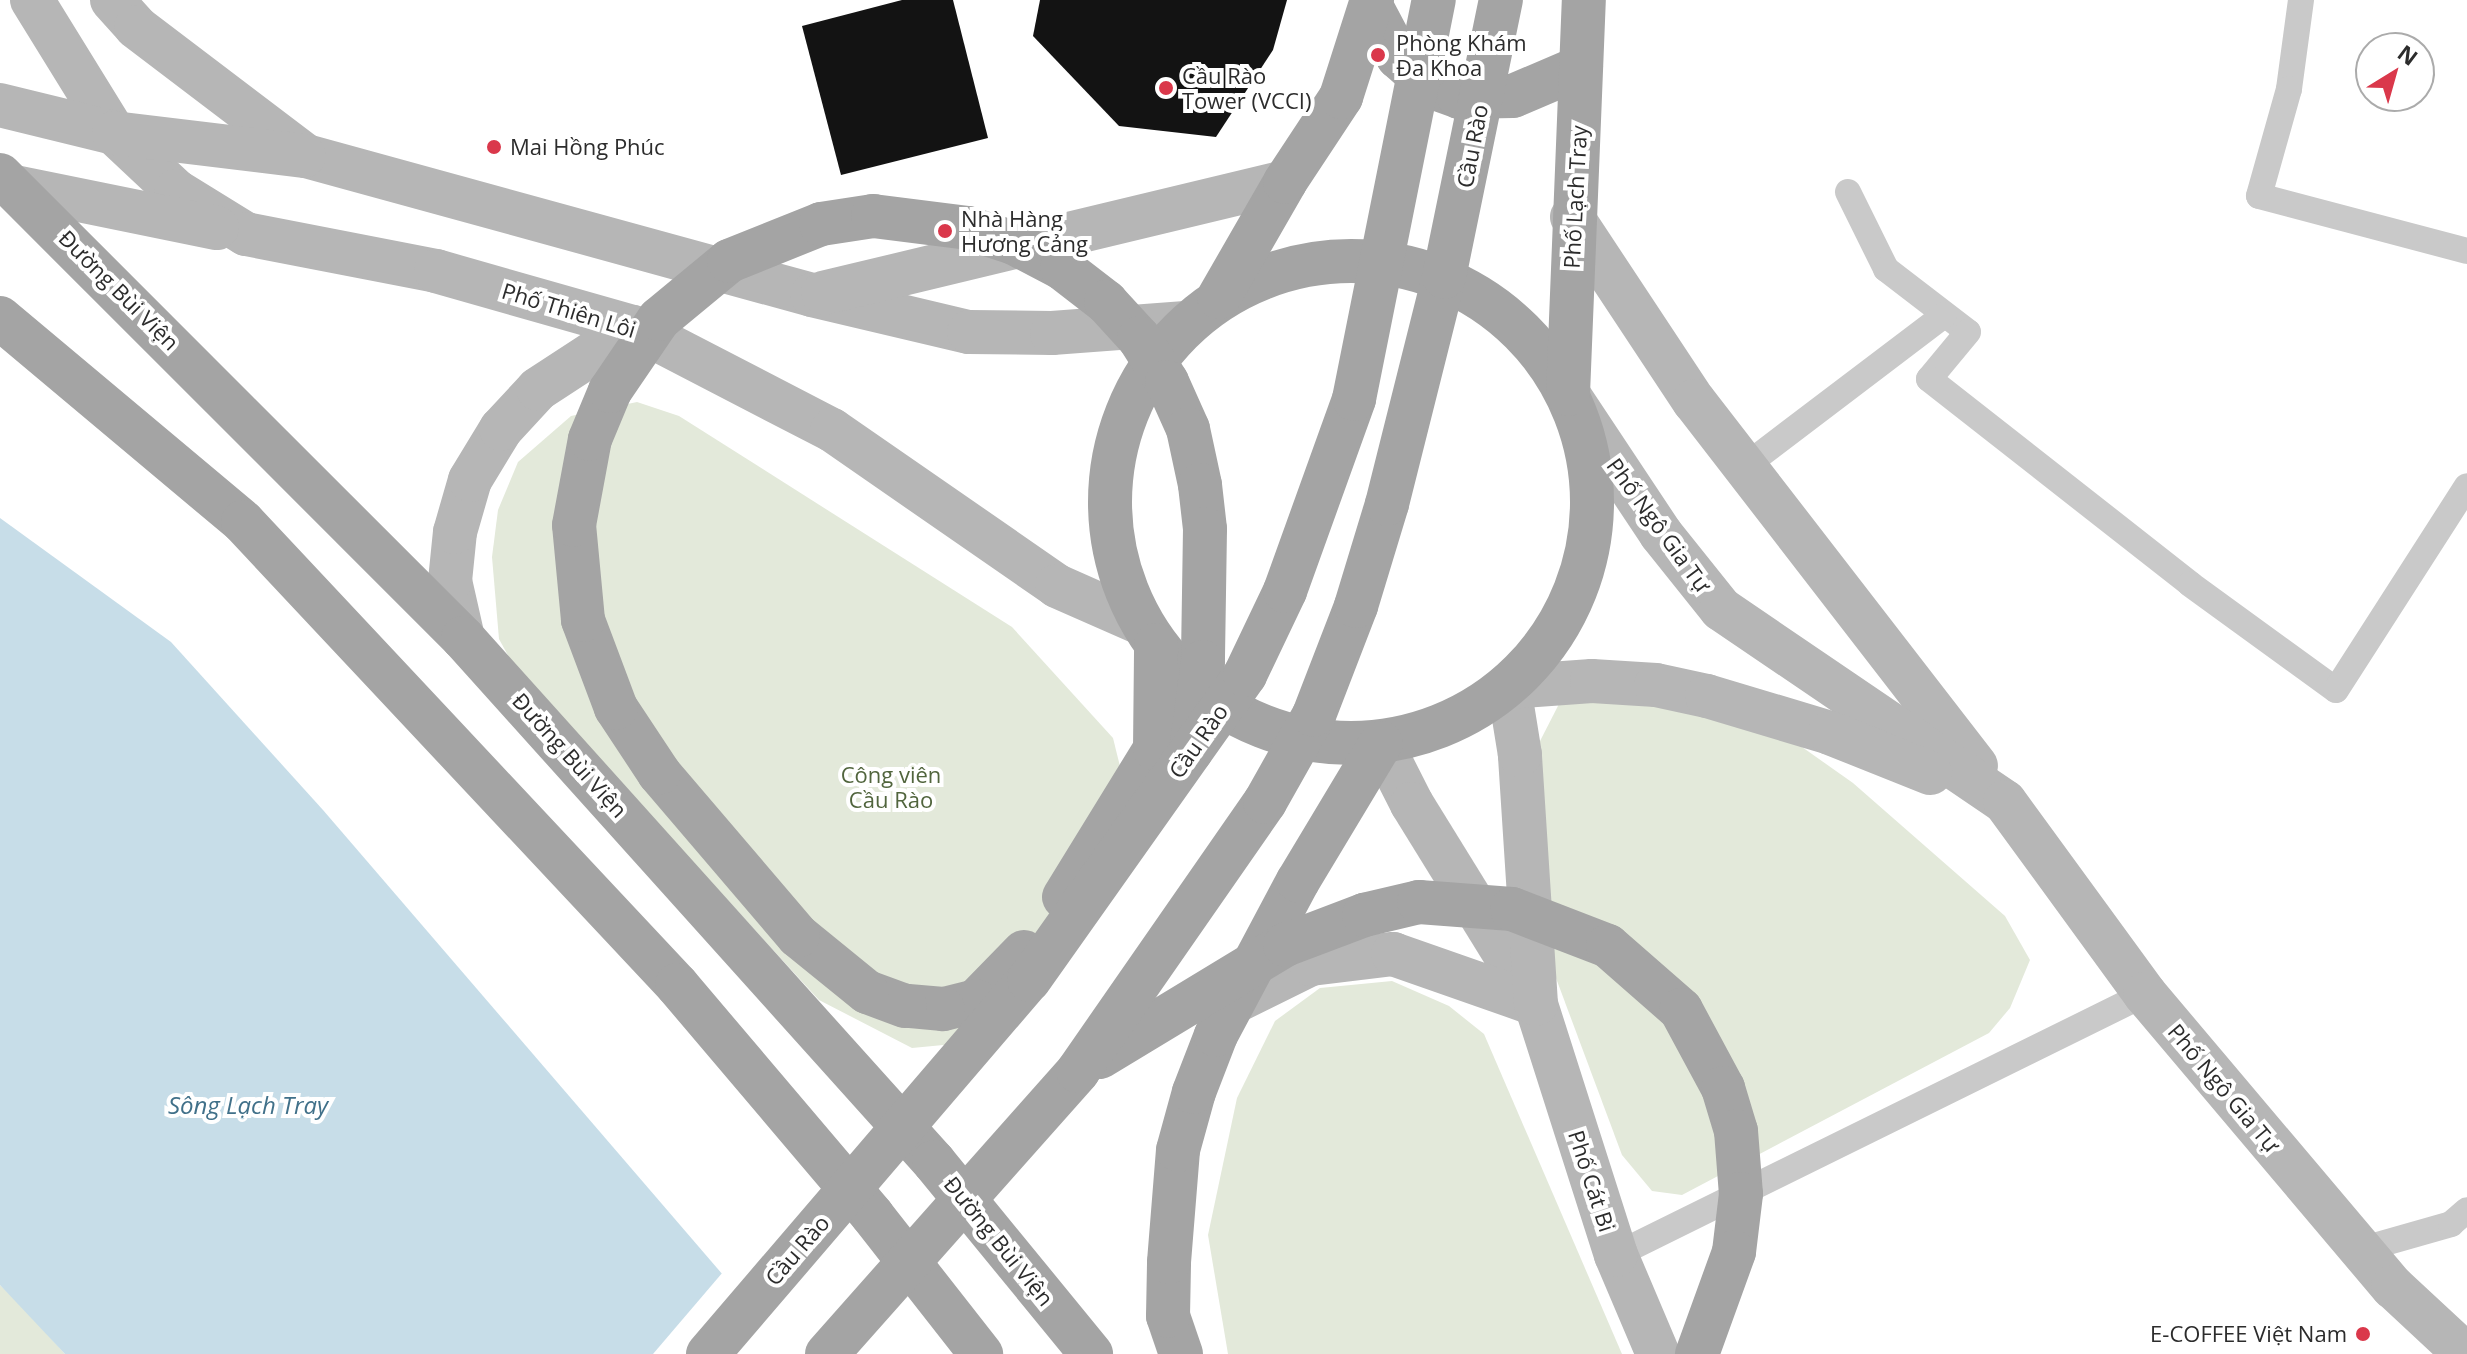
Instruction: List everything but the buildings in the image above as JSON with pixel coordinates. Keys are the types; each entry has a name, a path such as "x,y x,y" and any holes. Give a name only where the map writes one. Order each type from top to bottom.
{"main road":[{"name":"Phố Thiên Lôi","path":"32,0 114,133 176,191 246,234 436,271 633,327 832,430 1057,586 1148,634"},
{"path":"112,0 136,27 306,156"},
{"name":"Cầu Rào","path":"708,1354 1029,980 1245,675 1285,591 1354,399 1434,0"},
{"name":"Cầu Rào","path":"827,1354 1078,1071 1265,802 1319,701 1356,606 1387,504 1444,277 1501,0"},
{"name":"Phố Lạch Tray","path":"1568,394 1572,217 1584,0"},
{"path":"0,105 114,133 306,156 812,295 969,332 1052,333 1203,310 1257,277 1328,260 1401,265 1469,291 1526,335 1568,394 1592,471 1589,551 1561,625 1509,687 1449,724 1381,743 1317,741 1256,724 1201,691 1148,634 1116,562 1108,497 1117,433 1144,373 1203,310 1341,97 1372,3"},
{"path":"1372,3 1398,57 1432,87 1459,97 1513,96 1581,67"},
{"path":"4,177 246,234"},
{"name":"Đường Bùi Viện","path":"4,177 463,638 934,1162 1091,1354"},
{"path":"812,295 1285,182"},
{"path":"1148,634 1155,749 1083,870 1024,952 976,1001 943,1009 905,1006 867,992 798,936 659,773 616,708 583,620 574,525 590,439 610,391 659,319 729,261 821,224 873,216 968,228 1014,243 1062,268 1106,302 1139,338 1167,382 1188,429 1200,485 1205,529 1203,662 1191,751"},
{"path":"1572,217 1744,467 2005,802"},
{"path":"0,318 243,522 677,985 872,1215 981,1354"},
{"path":"463,638 450,581 455,532 470,480 501,429 538,389 633,327"},
{"name":"Phố Ngô Gia Tự","path":"1568,394 1661,534 1721,609 2005,802 2145,994 2360,1250 2465,1354"},
{"path":"1509,687 1592,681 1656,685 1707,696 1830,733 2005,802"},
{"name":"Phố Cát Bi","path":"1509,687 1520,755 1536,1004 1616,1255 1658,1354"},
{"path":"1181,1354 1168,1316 1178,1150 1226,1018 1323,835 1381,743"},
{"name":"Phố Cát Bi","path":"1381,743 1412,804 1536,1004"},
{"path":"1078,1071 1285,945 1364,915 1419,902 1449,902 1512,909 1559,923 1608,946 1681,1010 1723,1088 1736,1131 1741,1194 1734,1252 1697,1354"},
{"path":"1226,1018 1311,964 1393,954 1536,1004"}],"lane":[{"path":"2301,0 2289,89 2259,196 2467,251"},
{"path":"1848,192 1886,269 1968,332 1929,379 2190,584 2336,690 2467,486"},
{"path":"1744,467 1944,315"},
{"path":"1616,1255 2145,994"},
{"path":"2360,1250 2451,1224 2467,1210"}],"green space":[{"name":"Công viên Cầu Rào","path":"637,402 679,416 1012,627 1113,738 1131,811 964,1043 912,1048 819,1000 516,670 499,639 492,557 498,510 518,462 571,416"},
{"path":"1626,694 1785,735 1853,783 2005,916 2030,960 2010,1008 1989,1033 1682,1195 1652,1191 1622,1155 1547,954 1538,745 1560,702"},
{"path":"1392,981 1449,1006 1484,1034 1622,1354 1228,1354 1208,1235 1237,1098 1275,1021 1320,988"},
{"path":"0,1285 19,1303 65,1354 0,1354"}],"water":[{"name":"Sông Lạch Tray","path":"0,518 171,642 323,810 791,1354 65,1354 0,1285"}],"pier":[{"path":"723,1272 794,1351 795,1354 653,1354"}],"place":[{"name":"Phòng Khám Đa Khoa","path":"1378,55"},
{"name":"Cầu Rào Tower (VCCI)","path":"1166,88"},
{"name":"Mai Hồng Phúc","path":"494,147"},
{"name":"Nhà Hàng Hương Cảng","path":"945,231"},
{"name":"E-COFFEE Việt Nam","path":"2363,1334"}]}
